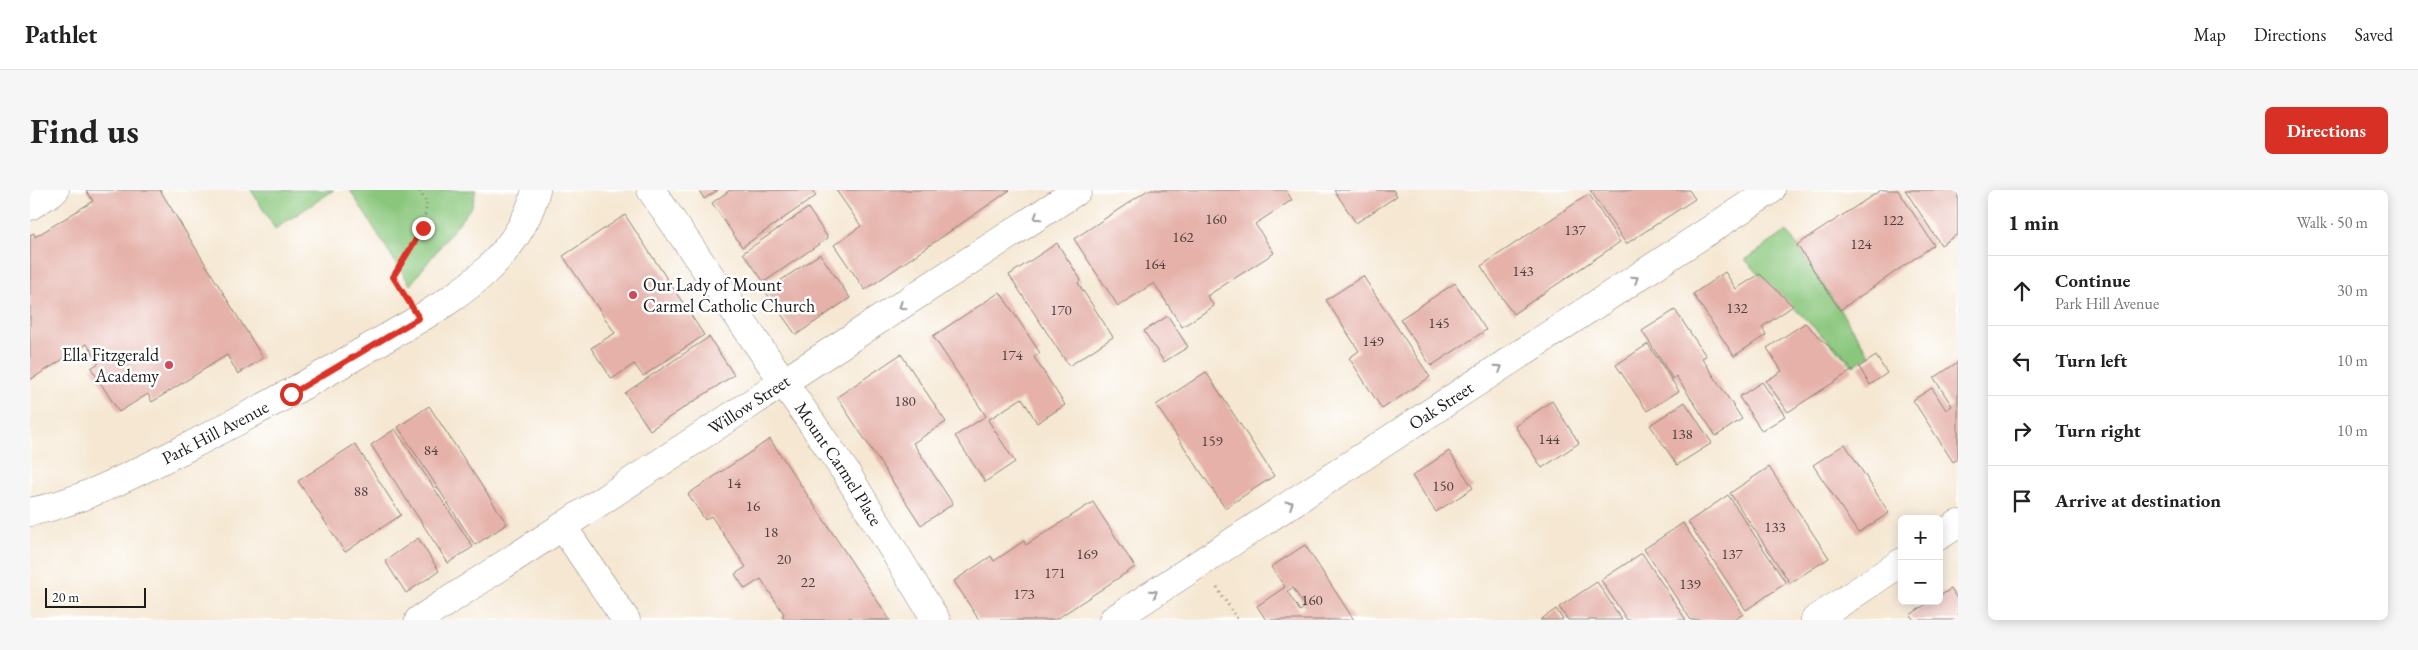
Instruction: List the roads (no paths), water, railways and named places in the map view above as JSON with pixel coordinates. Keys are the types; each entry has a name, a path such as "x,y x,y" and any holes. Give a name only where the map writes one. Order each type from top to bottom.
{"street":[{"path":"30,206 55,190"},
{"name":"Park Hill Avenue","path":"30,512 46,509 127,478 291,394 448,301 489,267 516,235 533,203 536,190"},
{"name":"Mount Carmel Place","path":"651,190 847,474 936,620"},
{"name":"Willow Street","path":"420,620 1078,190"},
{"name":"Oak Street","path":"1113,620 1771,190"},
{"path":"1943,533 1958,524"},
{"path":"563,527 626,620"},
{"path":"1815,620 1898,565"}],"place":[{"name":"Our Lady of Mount Carmel Catholic Church","path":"633,295"},
{"name":"Ella Fitzgerald Academy","path":"169,365"}]}
